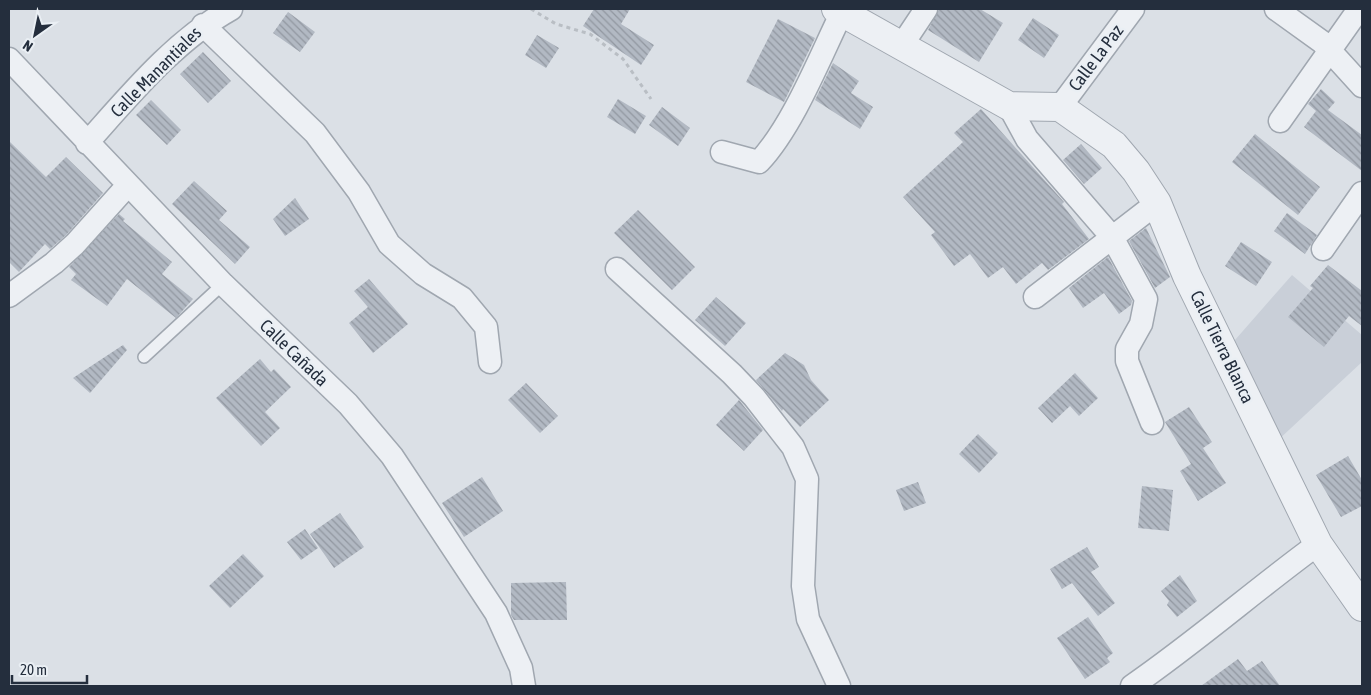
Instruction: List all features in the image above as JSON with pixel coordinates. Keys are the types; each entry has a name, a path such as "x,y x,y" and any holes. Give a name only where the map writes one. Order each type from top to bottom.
{"street":[{"name":"Calle Manantiales","path":"87,143 139,86 203,25 231,9"},
{"path":"902,45 926,9"},
{"name":"Calle La Paz","path":"1060,107 1133,9"},
{"path":"1276,9 1331,51 1362,86"},
{"path":"1280,122 1359,9"},
{"path":"722,152 758,162 770,150 786,123 839,10 1009,106 1060,107"},
{"path":"203,25 315,133 359,192 389,244 423,274 462,298 486,327 490,362"},
{"name":"Calle Cañada","path":"9,59 222,284 348,404 392,456 496,613 521,668 524,686"},
{"path":"1009,106 1027,139 1112,237 1146,299 1141,324 1127,349 1127,361 1152,423"},
{"name":"Calle Tierra Blanca","path":"1060,107 1114,145 1136,171 1157,204 1187,276 1318,544 1362,607"},
{"path":"9,296 54,263 75,244 128,185"},
{"path":"1323,249 1362,193"},
{"path":"1035,297 1157,204"},
{"path":"617,270 732,374 754,397 792,447 807,479 803,586 808,619 839,686"},
{"path":"1132,686 1176,656 1271,578 1318,544"}],"lane":[{"path":"144,357 222,284"}],"path":[{"path":"531,9 556,24 590,34 623,58 651,99"}],"shaded area":[{"path":"1292,275 1362,335 1362,362 1276,442 1228,348"}],"building":[{"path":"594,9 630,9 621,24 654,45 641,65 583,26"},
{"path":"939,9 980,9 1003,23 979,62 928,30"},
{"path":"288,12 315,32 300,52 273,33"},
{"path":"1033,18 1059,35 1044,58 1018,40"},
{"path":"778,19 815,38 784,102 746,82"},
{"path":"537,35 559,48 546,68 525,55"},
{"path":"203,52 231,81 208,103 180,74"},
{"path":"833,63 859,81 851,93 873,107 860,129 815,100"},
{"path":"1321,89 1335,102 1328,110 1362,135 1362,171 1304,127 1316,111 1308,104"},
{"path":"618,99 646,116 635,134 607,117"},
{"path":"151,100 181,130 167,145 136,115"},
{"path":"662,107 690,128 678,146 649,125"},
{"path":"981,109 1064,202 1062,204 1089,239 1048,270 1042,263 1016,284 1003,267 988,278 970,254 954,266 931,235 935,232 903,197 963,142 954,133"},
{"path":"1255,134 1320,187 1298,215 1232,162"},
{"path":"9,141 46,177 66,157 103,193 66,235 50,249 45,244 19,272 9,262"},
{"path":"1081,144 1102,168 1084,184 1063,160"},
{"path":"194,181 227,211 219,220 250,247 235,264 172,204"},
{"path":"295,198 309,219 285,236 273,219"},
{"path":"638,210 695,267 672,290 614,233"},
{"path":"1287,213 1317,235 1305,254 1274,231"},
{"path":"119,214 125,219 123,221 172,262 162,274 193,299 176,318 127,279 107,306 71,280 76,274 69,267"},
{"path":"1146,228 1170,277 1155,288 1129,241"},
{"path":"1241,242 1272,262 1256,286 1225,266"},
{"path":"1108,257 1132,301 1131,305 1119,314 1104,293 1083,308 1069,288"},
{"path":"1328,265 1362,291 1362,326 1349,316 1324,347 1288,317 1313,288 1310,286"},
{"path":"369,279 408,324 373,353 349,323 368,307 354,291"},
{"path":"716,297 746,323 725,346 695,320"},
{"path":"123,345 127,350 90,393 73,378"},
{"path":"785,353 804,365 811,380 829,400 800,427 783,409 782,411 756,380"},
{"path":"260,359 271,372 274,369 291,387 265,412 280,428 261,446 216,398"},
{"path":"1075,373 1098,398 1079,416 1070,406 1052,423 1038,408"},
{"path":"526,383 558,416 540,433 508,400"},
{"path":"739,400 763,430 744,451 716,425"},
{"path":"1189,407 1212,442 1203,448 1226,483 1198,501 1180,471 1191,464 1165,422"},
{"path":"978,434 998,453 979,473 959,454"},
{"path":"1348,456 1362,480 1362,506 1341,517 1316,475"},
{"path":"482,477 503,511 464,537 442,503"},
{"path":"918,482 926,503 904,511 896,490"},
{"path":"1142,486 1173,490 1169,531 1138,528"},
{"path":"340,513 364,547 334,568 310,534"},
{"path":"305,529 318,548 301,560 287,542"},
{"path":"1087,547 1099,567 1091,572 1115,603 1098,616 1072,583 1062,589 1050,569"},
{"path":"243,554 264,576 230,608 209,586"},
{"path":"1180,575 1197,601 1177,617 1167,605 1169,601 1161,591"},
{"path":"566,582 567,620 514,620 511,615 511,583"},
{"path":"1088,617 1113,653 1107,658 1110,662 1085,679 1057,638"},
{"path":"1238,659 1247,671 1262,661 1280,686 1201,686"}]}
